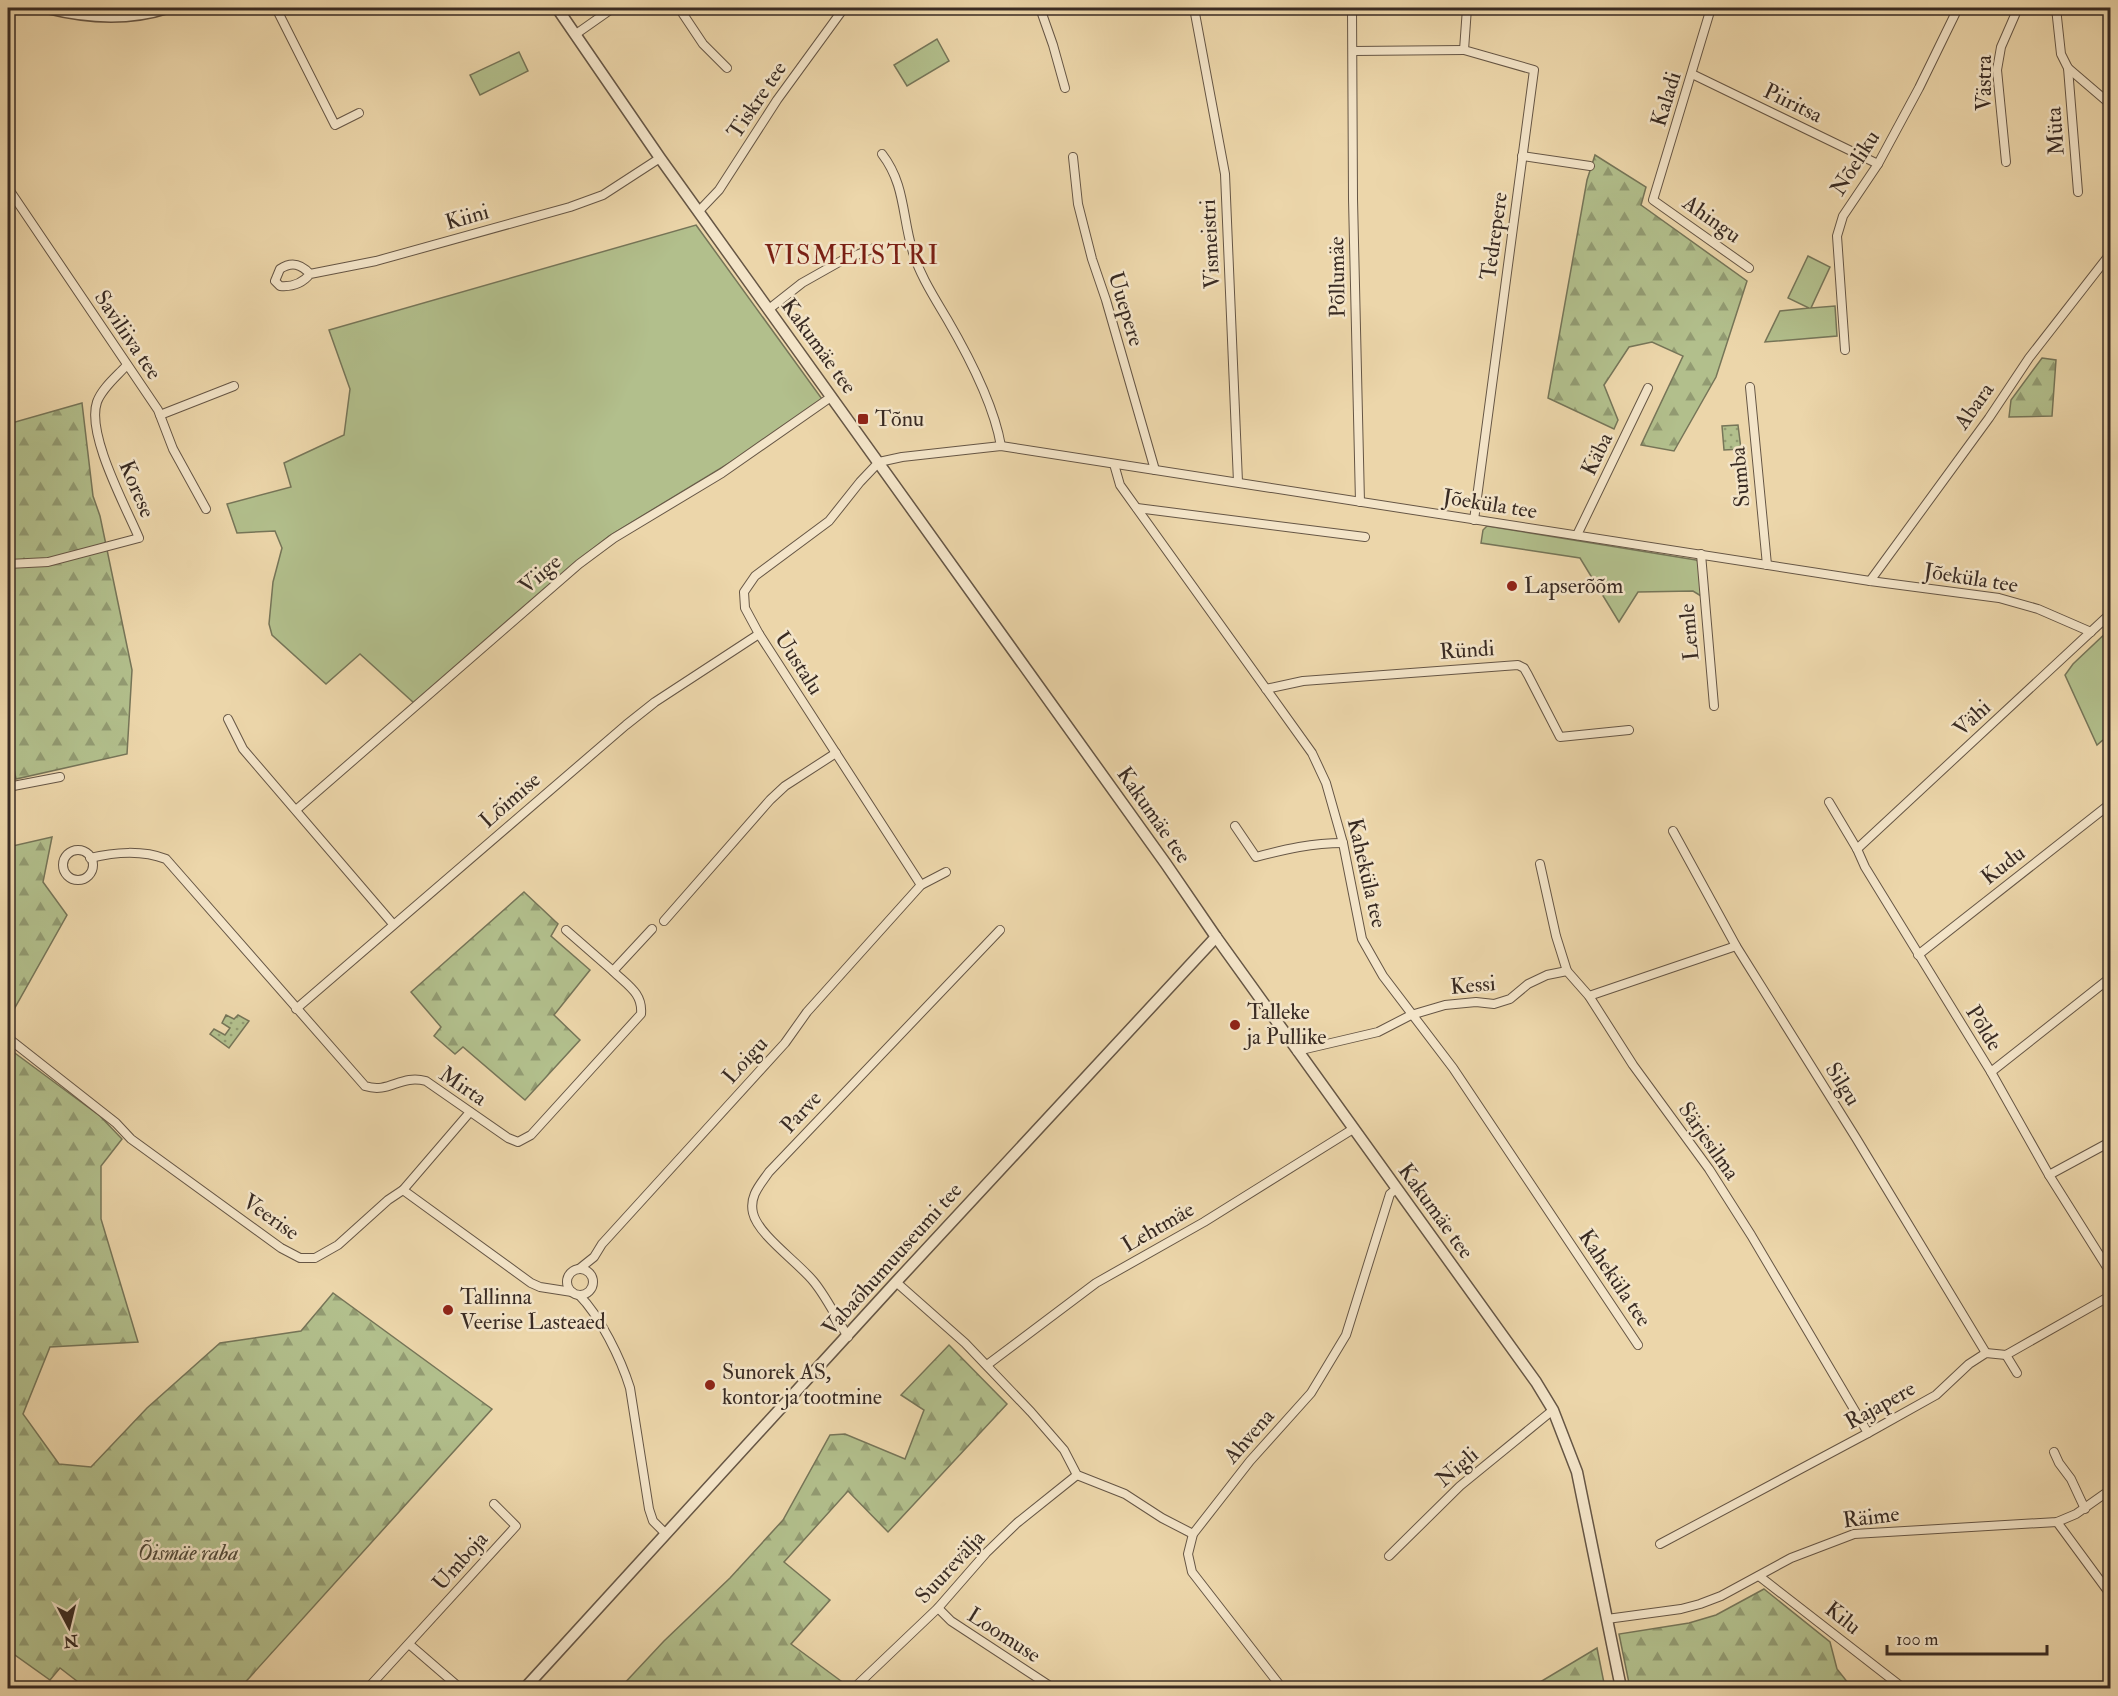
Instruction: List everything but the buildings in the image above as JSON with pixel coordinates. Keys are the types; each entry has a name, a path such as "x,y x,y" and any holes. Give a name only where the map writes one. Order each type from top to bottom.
{"street":[{"path":"47,8 88,16 111,17 132,16 167,8"},
{"path":"276,8 335,125 359,112"},
{"name":"Kakumäe tee","path":"557,8 660,158 1536,1382 1553,1410 1577,1472 1621,1689"},
{"path":"576,34 613,8"},
{"path":"679,8 703,44 727,68"},
{"name":"Tiskre tee","path":"699,212 719,190 777,100 844,8"},
{"path":"1040,8 1065,88"},
{"name":"Vismeistri","path":"1194,8 1225,174 1238,482"},
{"name":"Põllumäe","path":"1352,8 1353,199 1360,502"},
{"path":"1353,51 1464,50 1467,8"},
{"name":"Kaladi","path":"1653,200 1711,8"},
{"name":"Nõeliku","path":"1845,351 1837,236 1843,216 1878,164 1919,88 1958,8"},
{"name":"Västra","path":"2006,162 1997,70 2001,47 2018,8"},
{"name":"Müta","path":"2056,8 2061,54 2068,68 2078,192"},
{"name":"Tedrepere","path":"1464,50 1534,70 1474,520"},
{"path":"2068,68 2110,104"},
{"name":"Piiritsa","path":"1692,74 1878,164"},
{"path":"882,154 892,167 900,186 912,250 929,288 960,342 998,426 1001,446"},
{"path":"1522,156 1590,166"},
{"name":"Uuepere","path":"1073,157 1078,204 1092,259 1155,470"},
{"name":"Kiini","path":"310,274 302,266 291,264 285,266 275,279 277,284 283,286 295,285 310,274 376,261 580,204 603,195 660,158"},
{"name":"Saviliiva tee","path":"8,188 160,415 173,449 206,509"},
{"name":"Ahingu","path":"1653,200 1749,268"},
{"path":"769,309 802,283 841,261 877,247"},
{"name":"Abara","path":"1870,581 1989,418 2029,358 2110,254"},
{"name":"Korese","path":"8,564 48,562 139,538 104,457 97,430 96,404 101,394 126,366"},
{"path":"160,415 234,386"},
{"name":"Sumba","path":"1750,387 1767,565"},
{"name":"Käba","path":"1577,535 1648,388"},
{"name":"Viige","path":"296,810 579,564 614,538 722,473 831,397"},
{"name":"Jõeküla tee","path":"879,462 902,457 1001,446 1870,581 1999,597 2037,609 2091,632"},
{"name":"Uustalu","path":"879,462 829,521 755,576 744,592 745,608 759,634 921,885"},
{"name":"Kaheküla tee","path":"1114,464 1120,485 1312,753 1326,783 1343,843 1362,939 1383,976 1453,1068 1638,1345"},
{"path":"1137,508 1365,537"},
{"name":"Lemle","path":"1701,554 1714,706"},
{"name":"Vähi","path":"1857,849 2110,614"},
{"name":"Lõimise","path":"297,1008 626,725 655,702 759,634"},
{"name":"Ründi","path":"1266,689 1303,681 1518,665 1524,668 1560,736 1629,730"},
{"path":"228,719 243,748 393,924"},
{"path":"664,921 784,786 836,753"},
{"path":"8,787 60,777"},
{"name":"Põlde","path":"1829,802 1865,867 1991,1072 2049,1175 2110,1272"},
{"name":"Kudu","path":"1918,955 2110,804"},
{"path":"1235,826 1256,857 1315,843 1343,843"},
{"name":"Silgu","path":"1673,831 1736,946 1986,1353"},
{"name":"Mirta","path":"90,858 113,853 127,853 166,859 365,1086 375,1089 383,1088 414,1078 426,1081 508,1138 518,1142 531,1135 641,1014 642,1004 638,996 613,971"},
{"name":"Särjesilma","path":"1540,864 1556,936 1567,970 1589,996 1633,1065 1710,1169 1868,1433"},
{"path":"921,885 946,872"},
{"name":"Loigu","path":"579,1269 594,1257 602,1244 785,1043 807,1012 921,885"},
{"path":"566,930 613,971 652,929"},
{"name":"Parve","path":"848,1337 814,1282 762,1230 753,1215 752,1200 769,1172 1000,930"},
{"name":"Vabaõhumuuseumi tee","path":"525,1689 896,1282 1216,937"},
{"path":"1589,996 1736,946"},
{"name":"Kessi","path":"1297,1051 1378,1032 1411,1015 1445,1005 1476,1002 1494,1004 1509,999 1528,984 1547,975 1567,970"},
{"path":"1991,1072 2110,978"},
{"name":"Veerise","path":"8,1038 116,1123 131,1139 281,1248 300,1258 315,1258 338,1245 388,1200 403,1190 470,1112"},
{"name":"Lehtmäe","path":"987,1365 1096,1283 1204,1222 1353,1129"},
{"path":"2049,1175 2110,1142"},
{"name":"Ahvena","path":"1193,1534 1250,1461 1311,1393 1346,1335 1390,1194 1396,1189"},
{"path":"403,1190 531,1283 575,1294 587,1293 592,1287"},
{"name":"Loigu","path":"591,1275 594,1257"},
{"path":"551,1289 573,1272 579,1269 584,1270 591,1275 592,1308"},
{"path":"568,1277 568,1286 592,1308 626,1376 630,1388 649,1509 653,1521 666,1534"},
{"path":"896,1282 987,1365 1064,1450 1077,1475 1125,1494 1162,1518 1193,1534 1188,1554 1192,1572 1282,1689"},
{"path":"1986,1353 2006,1355 2110,1296"},
{"name":"Rajapere","path":"1660,1544 1936,1395 1969,1364 1986,1353"},
{"path":"2006,1355 2018,1373"},
{"name":"Nigli","path":"1389,1556 1460,1486 1553,1410"},
{"path":"2054,1452 2071,1479 2085,1509"},
{"name":"Suurevälja","path":"854,1689 938,1608 1017,1523 1077,1475"},
{"name":"Räime","path":"1607,1619 1681,1609 1700,1604 1760,1576 1791,1558 1854,1534 2057,1522 2085,1509 2110,1490"},
{"name":"Umboja","path":"368,1689 516,1526 494,1504"},
{"path":"2057,1522 2110,1594"},
{"name":"Kilu","path":"1760,1576 1904,1689"},
{"name":"Loomuse","path":"938,1608 951,1621 1053,1689"},
{"path":"409,1644 460,1689"}],"green space":[{"path":"937,39 949,61 907,86 894,65"},
{"path":"519,52 528,71 480,95 470,75"},
{"path":"1595,155 1646,187 1641,205 1747,281 1716,377 1674,451 1641,445 1683,356 1652,342 1629,347 1604,385 1618,420 1614,429 1548,398 1587,180"},
{"path":"696,225 822,399 736,459 609,536 414,703 360,654 326,684 272,635 269,624 273,582 282,548 275,531 237,533 227,504 291,487 284,463 344,435 350,389 329,330"},
{"path":"1808,256 1830,267 1811,308 1835,306 1837,336 1765,342 1780,311 1809,308 1788,298"},
{"path":"2042,358 2056,360 2052,416 2009,417 2011,400"},
{"path":"82,403 93,496 100,516 132,670 127,754 16,779 8,742 8,424"},
{"path":"1738,425 1741,449 1724,450 1722,426"},
{"path":"1487,526 1696,560 1698,561 1701,596 1693,591 1638,592 1619,622 1580,558 1481,543 1483,530"},
{"path":"2110,629 2110,734 2097,745 2065,675 2073,664"},
{"path":"52,837 43,882 67,915 8,1020 8,847"},
{"path":"524,892 558,924 551,936 590,970 554,1015 580,1040 525,1100 463,1047 455,1054 434,1036 441,1027 411,992"},
{"path":"226,1015 234,1019 238,1015 249,1021 229,1048 210,1034 214,1029 225,1035 230,1028 222,1023"},
{"name":"Õismäe raba","path":"8,1048 100,1116 122,1139 101,1166 101,1219 138,1342 50,1347 23,1414 59,1464 91,1467 147,1408 220,1343 301,1331 333,1293 492,1409 240,1688 86,1688 60,1668 50,1680 8,1650"},
{"path":"949,1345 1007,1404 888,1532 848,1491 784,1562 830,1600 791,1644 841,1681 834,1688 620,1688 664,1641 730,1578 783,1520 830,1435 845,1434 905,1459 924,1410 901,1395"},
{"path":"1764,1589 1830,1642 1837,1669 1852,1688 1630,1688 1619,1634 1689,1623 1716,1615"},
{"path":"1597,1648 1605,1688 1530,1688"}],"place":[{"name":"Tõnu","path":"863,419"},
{"name":"Lapserõõm","path":"1512,586"},
{"name":"Talleke ja Pullike","path":"1235,1025"},
{"name":"Tallinna Veerise Lasteaed","path":"448,1310"},
{"name":"Sunorek AS, kontor ja tootmine","path":"710,1385"}],"district":[{"name":"VISMEISTRI","path":"852,256"}]}
